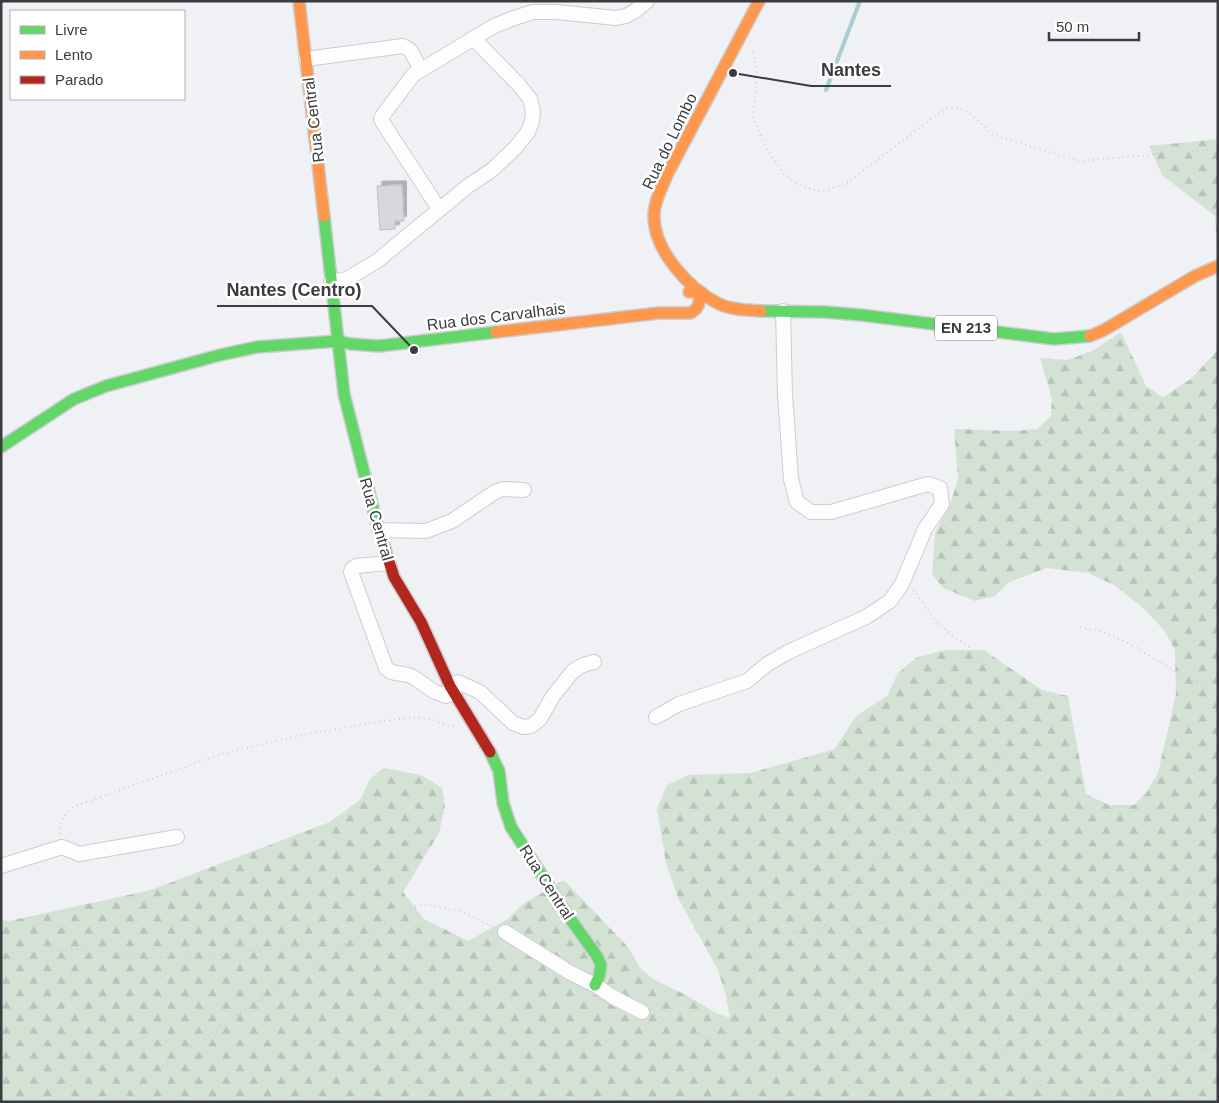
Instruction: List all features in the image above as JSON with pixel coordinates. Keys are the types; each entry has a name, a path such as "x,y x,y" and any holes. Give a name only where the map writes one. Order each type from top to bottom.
{"main road":[{"name":"Rua Central","path":"299,1 344,394 389,564 394,577 421,622 452,689 492,754 499,771 503,803 512,827 566,913 597,956 601,965 599,977 595,985"},
{"name":"Rua do Lombo","path":"686,297 685,278 660,245 654,228 654,212 667,174 759,1"},
{"name":"EN 213","path":"686,297 748,310 830,313 906,320 1054,339 1073,338 1089,336 1104,330 1195,276 1218,266"},
{"path":"685,278 686,297 681,309 699,312 699,307 686,297"},
{"path":"659,313 686,297"},
{"name":"Rua dos Carvalhais","path":"1,447 74,399 105,386 220,355 258,347 338,341 380,346 659,313 721,312 733,308"}],"street":[{"path":"438,209 381,119 413,76 473,38 494,26 514,18 533,12 556,12 616,18 626,16 647,1"},
{"path":"331,282 347,280 377,261 438,209 492,170 528,132 533,112 530,99 519,85 473,38"},
{"path":"306,60 403,46 410,50 421,70"},
{"path":"656,717 679,704 747,681 766,665 788,652 866,617 890,601 902,584 924,529 942,504 940,488 928,484 831,512 811,512 797,502 790,469 785,395 783,311"},
{"path":"379,530 426,531 452,521 495,492 504,489 524,490"},
{"path":"389,564 356,566 351,572 386,668 391,672 413,676 435,692 446,696 458,682 480,692 513,723 531,726 540,719 553,696 573,671 583,665 594,662"},
{"path":"1,866 62,846 79,854 177,837"},
{"path":"505,932 568,972 642,1012"}],"path":[{"path":"753,53 758,72 753,117 766,148 784,174 801,186 822,192 847,184 945,108 954,107 970,113 993,136 1080,161 1218,149"},
{"path":"822,930 870,870 882,846 946,784 992,771 1006,753 1009,735 999,695 984,662 969,647 932,618 905,576"},
{"path":"1080,628 1101,632 1128,643 1190,680 1202,683 1218,676"},
{"path":"62,846 60,826 66,814 73,807 221,754 302,735 382,721 417,717 434,720 450,726 460,726 470,719"},
{"path":"642,1012 713,1039 724,1038 740,1008 753,974 760,946 771,937 787,933 846,929 891,921 976,889 998,885 1040,894 1082,898 1170,895 1202,892 1218,874"},
{"path":"1067,896 1071,940 1069,952 1057,974 1002,1016 996,1031 1002,1049 1016,1068 1030,1080 1052,1090 1075,1093 1127,1088 1148,1080 1180,1059 1195,1052 1202,1049 1218,1048"},
{"path":"1071,940 1096,898"},
{"path":"120,1102 153,1075 262,998 353,944 406,909 423,904 460,911 505,932"},
{"path":"1,953 89,949 135,958 233,954 309,944 353,944"}],"green space":[{"path":"1218,139 1218,261 1215,216 1162,175 1149,146"},
{"path":"1121,332 1146,386 1163,397 1191,379 1215,353 1218,347 1218,1102 1,1102 1,919 9,921 151,890 330,822 360,800 370,779 384,768 421,775 442,788 445,805 439,833 403,892 424,919 468,941 508,919 523,904 564,880 628,947 640,968 653,979 686,995 714,1012 730,1018 725,992 717,968 678,898 666,863 657,809 667,785 689,775 751,773 835,749 856,716 887,696 898,673 917,657 945,650 984,650 1042,690 1068,696 1086,794 1109,805 1134,805 1146,793 1158,773 1176,694 1175,650 1164,630 1142,607 1114,585 1088,573 1047,568 1009,582 995,596 975,601 943,588 932,574 935,533 951,502 958,478 954,429 1013,431 1037,429 1051,416 1052,399 1040,358 1068,360 1094,350"}],"building":[{"path":"402,185 404,221 395,221 395,229 380,230 377,186"}],"waterway":[{"path":"826,90 860,1"}],"traffic: fast":[{"path":"324,216 344,394 377,524"},
{"path":"761,311 825,312 861,315 1054,339 1090,336"},
{"path":"1,447 74,399 106,386 220,355 257,347 338,341 379,346 496,332"},
{"path":"490,752 499,771 503,803 511,827 566,913 597,956 601,965 599,977 595,985"}],"traffic: slow":[{"path":"299,1 324,216"},
{"path":"759,1 667,175 657,200 654,215 655,228 666,255 696,289 724,306 761,311"},
{"path":"1090,336 1104,330 1195,276 1218,266"},
{"path":"496,332 659,313 690,313 697,307 701,292 689,292"}],"traffic: jam":[{"path":"377,524 394,577 421,622 450,686 490,752"}],"place":[{"name":"Nantes","path":"733,73"},
{"name":"Nantes (Centro)","path":"414,350"}]}
